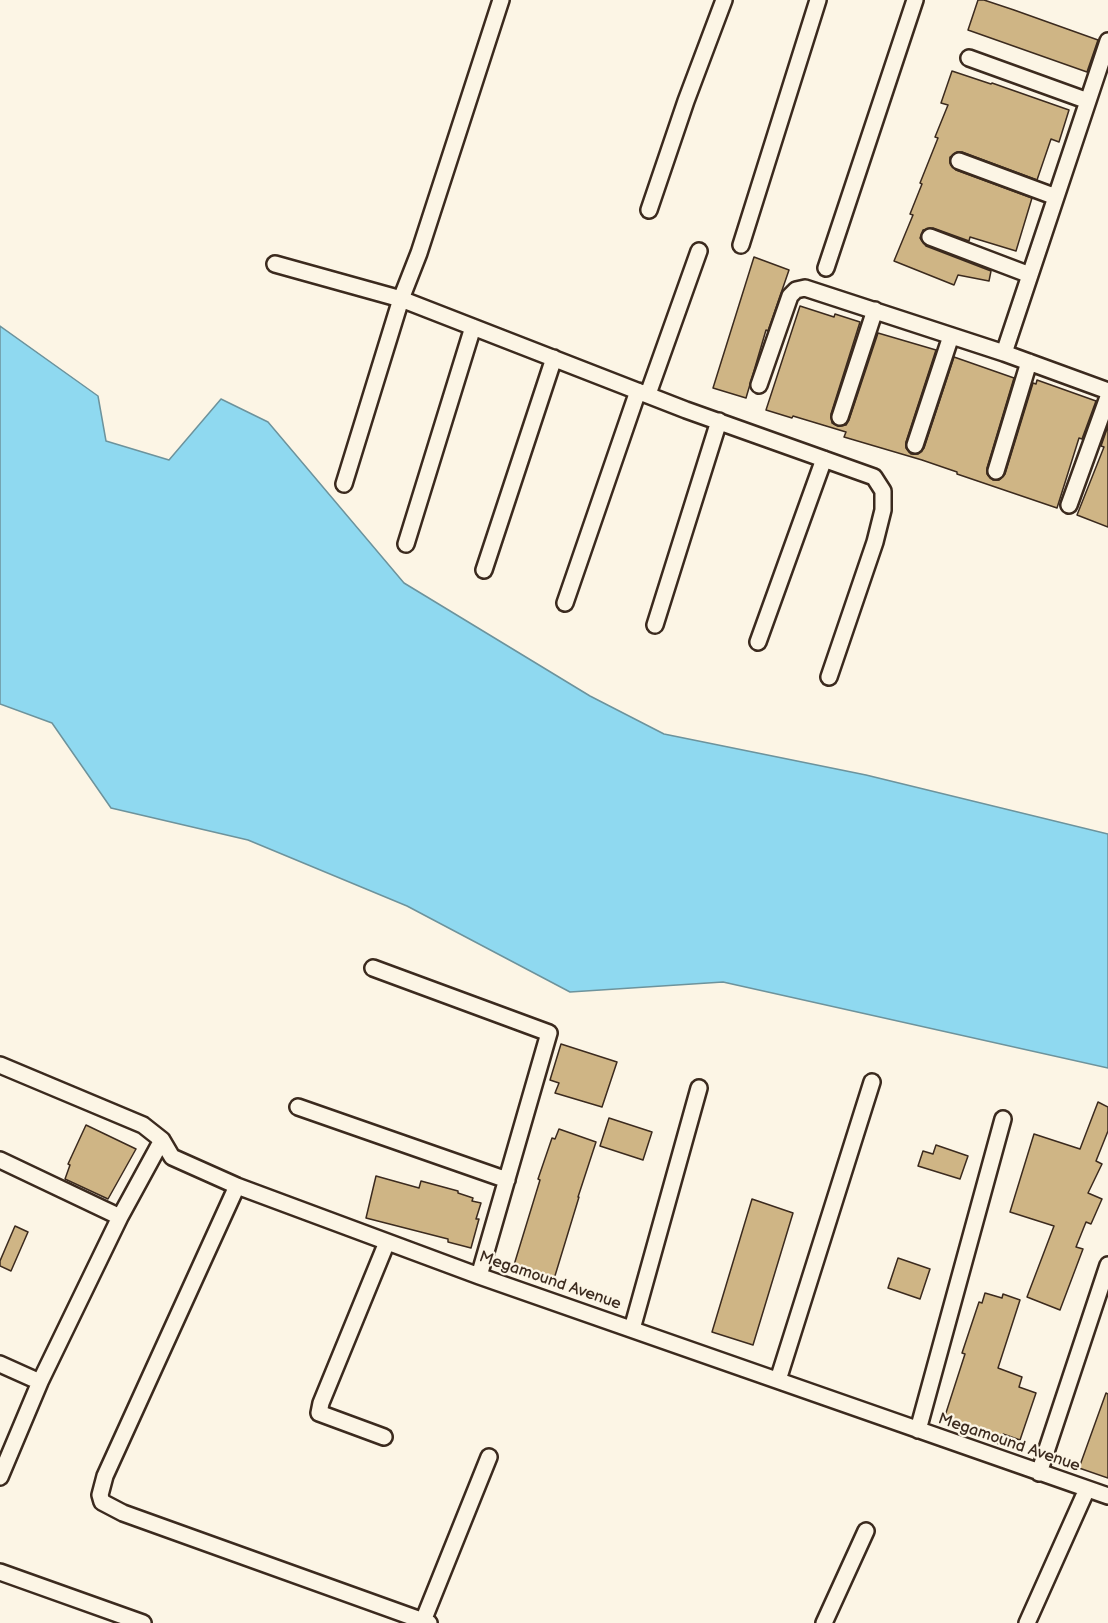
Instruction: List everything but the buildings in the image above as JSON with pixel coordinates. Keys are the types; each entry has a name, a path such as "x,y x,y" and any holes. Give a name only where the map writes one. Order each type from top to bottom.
{"street":[{"path":"344,484 402,299 501,0"},
{"path":"649,210 686,101 724,0"},
{"path":"741,245 818,0"},
{"path":"826,268 915,0"},
{"path":"1004,353 1108,41"},
{"path":"969,58 1088,101"},
{"path":"959,161 1056,197"},
{"path":"930,237 1030,275"},
{"path":"565,603 643,393 699,251"},
{"path":"275,264 402,299 643,393 874,477 883,491 883,510 875,542 829,677"},
{"path":"759,385 790,296 796,290 805,288 1004,353 1108,391"},
{"path":"840,417 875,310"},
{"path":"406,544 473,327"},
{"path":"915,445 951,336"},
{"path":"484,570 554,358"},
{"path":"996,471 1029,362"},
{"path":"1069,505 1108,398"},
{"path":"656,625 719,421"},
{"path":"758,642 824,459"},
{"path":"373,968 549,1033 479,1276"},
{"name":"Megamound Avenue","path":"0,1065 143,1125 162,1140 172,1157 237,1186 479,1276 1108,1496"},
{"path":"778,1380 872,1083"},
{"path":"632,1329 699,1088"},
{"path":"298,1107 507,1180"},
{"path":"918,1430 1003,1119"},
{"path":"0,1477 40,1382 120,1217 162,1140"},
{"path":"0,1160 120,1217"},
{"path":"237,1186 105,1476 100,1495 102,1502 123,1513 426,1622 489,1457"},
{"path":"384,1437 319,1413 321,1403 387,1242"},
{"path":"1039,1473 1108,1265"},
{"path":"0,1364 40,1382"},
{"path":"1027,1623 1087,1489"},
{"path":"825,1623 866,1531"},
{"path":"0,1572 143,1623"}],"water":[{"path":"0,326 98,396 106,441 169,460 221,399 268,422 404,583 590,696 664,734 866,775 1108,834 1108,1068 723,982 570,992 407,906 248,840 111,808 52,723 0,704"}]}
